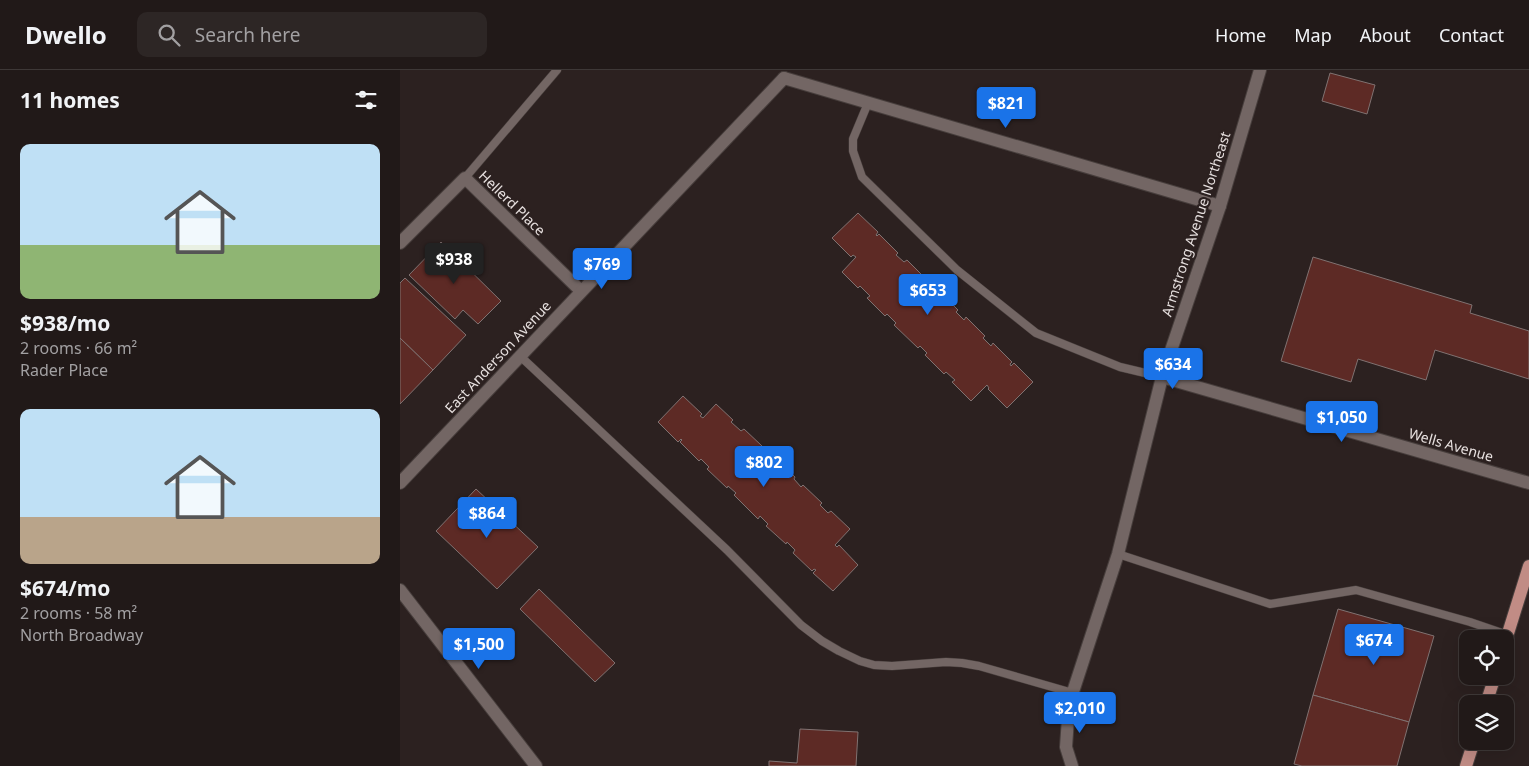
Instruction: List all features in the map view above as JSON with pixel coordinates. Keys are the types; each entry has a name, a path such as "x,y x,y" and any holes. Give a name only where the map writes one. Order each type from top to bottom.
{"main road":[{"path":"1509,630 1529,566"},
{"path":"1466,766 1471,750"}],"street":[{"name":"Armstrong Avenue Northeast","path":"1072,766 1066,747 1071,698 1118,554 1162,377 1220,206 1260,70"},
{"path":"785,74 868,103 1220,206"},
{"name":"East Anderson Avenue","path":"400,483 785,74"},
{"path":"400,243 465,178"},
{"name":"Hellerd Place","path":"465,178 581,291"},
{"name":"Wells Avenue","path":"1162,377 1529,483"},
{"path":"400,590 536,766"}],"lane":[{"path":"465,178 557,70"},
{"path":"868,103 854,139 853,151 862,177 956,270 1036,333 1120,366 1162,377"},
{"path":"520,356 727,550 801,625 822,641 846,654 874,664 892,666 946,662 962,663 979,666 1071,698"},
{"path":"1118,554 1270,604 1356,590 1470,622 1487,630"}],"building":[{"path":"1330,73 1375,85 1367,114 1322,101"},
{"path":"858,213 878,232 877,236 879,234 898,253 896,255 904,262 907,260 926,279 924,281 932,288 934,286 958,310 956,312 964,320 966,317 985,336 983,338 991,346 993,343 1012,362 1011,366 1014,363 1033,382 1007,408 988,389 987,385 971,401 952,382 955,380 946,372 944,374 925,355 927,353 920,346 918,348 894,325 896,323 887,314 885,316 867,298 870,296 860,286 858,288 842,272 856,257 853,255 851,257 832,238"},
{"path":"441,242 501,301 478,324 463,310 455,319 409,275"},
{"path":"1313,257 1472,305 1470,313 1529,331 1529,379 1435,350 1426,380 1358,359 1351,382 1281,361"},
{"path":"405,278 466,335 433,370 400,338 400,283"},
{"path":"400,338 433,370 400,404"},
{"path":"683,396 702,414 700,416 703,418 716,404 733,420 731,422 741,431 744,429 762,446 760,448 769,457 772,454 795,477 794,479 801,487 803,485 822,503 820,505 828,513 831,511 850,529 835,545 837,547 839,545 858,565 833,591 813,573 816,570 812,571 793,553 795,550 787,542 786,544 766,526 768,524 760,516 758,519 734,495 736,493 728,486 727,488 707,469 709,467 701,459 699,461 680,442 681,439 678,442 658,422"},
{"path":"476,489 538,547 497,589 436,531"},
{"path":"539,589 615,663 595,682 520,609"},
{"path":"1338,609 1434,636 1409,722 1313,695"},
{"path":"1313,695 1409,722 1397,766 1302,766 1294,764"},
{"path":"800,729 858,732 856,766 769,766 769,761 797,763"}]}
